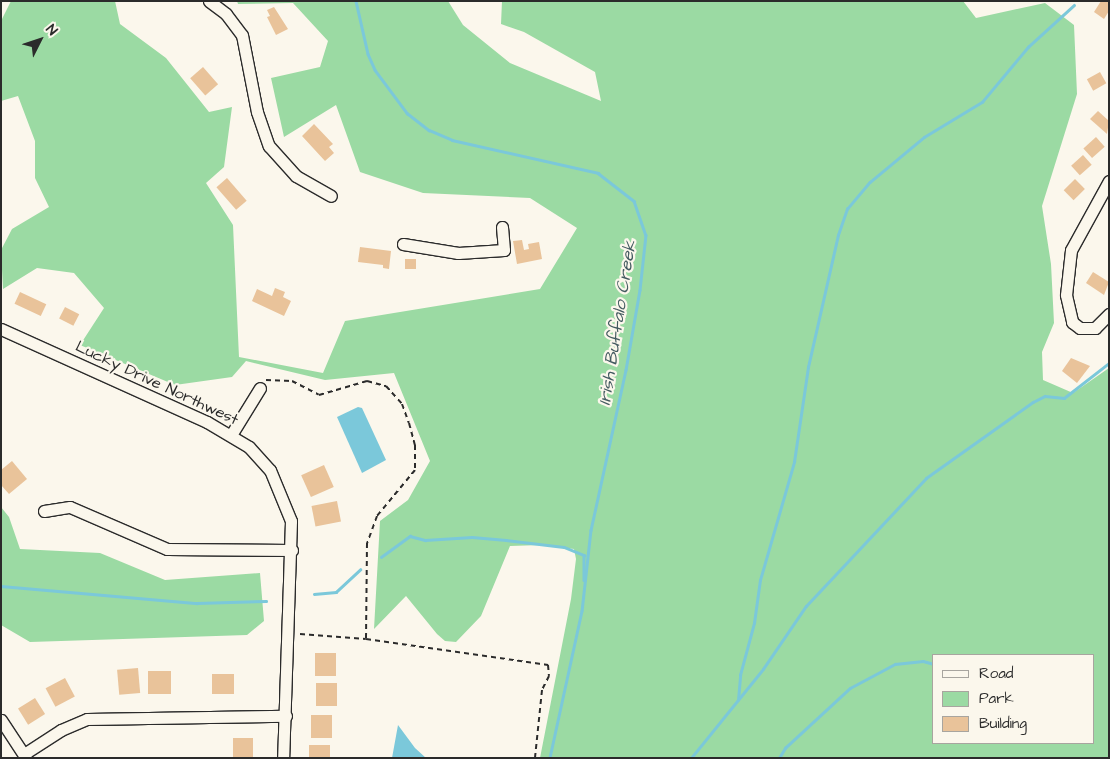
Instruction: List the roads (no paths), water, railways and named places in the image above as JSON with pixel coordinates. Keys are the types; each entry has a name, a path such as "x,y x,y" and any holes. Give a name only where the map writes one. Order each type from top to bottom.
{"street":[{"path":"208,1 226,14 242,35 257,112 269,146 296,176 331,196"},
{"path":"1109,181 1071,250 1066,295 1072,322 1080,328 1095,328 1109,314"},
{"path":"403,244 458,253 504,250 502,227"},
{"name":"Lucky Drive Northwest","path":"1,329 231,435 249,447 270,470 292,521 283,758"},
{"path":"231,435 260,388"},
{"path":"44,511 70,507 167,549 292,550"},
{"path":"1,720 25,756 61,730 87,719 286,716"}],"water":[{"path":"358,407 362,408 386,460 362,473 337,417"},
{"path":"398,725 415,748 426,758 392,758"}],"waterway":[{"name":"Irish Buffalo Creek","path":"356,1 368,54 375,70 407,113 429,130 452,140 598,173 634,201 646,235 640,290 626,370 591,530 582,611 550,758"},
{"path":"738,700 740,675 754,623 760,580 794,462 808,367 838,235 847,209 870,182 924,137 982,102 1028,47 1074,5"},
{"path":"691,758 763,669 806,606 926,478 1033,402 1045,396 1064,398 1109,363"},
{"path":"381,557 410,536 425,540 472,537 506,540 564,547 584,555 584,580"},
{"path":"314,594 336,592 360,570"},
{"path":"1,586 197,603 266,601"},
{"path":"779,758 785,748 850,688 895,664 923,661 932,663"}]}
